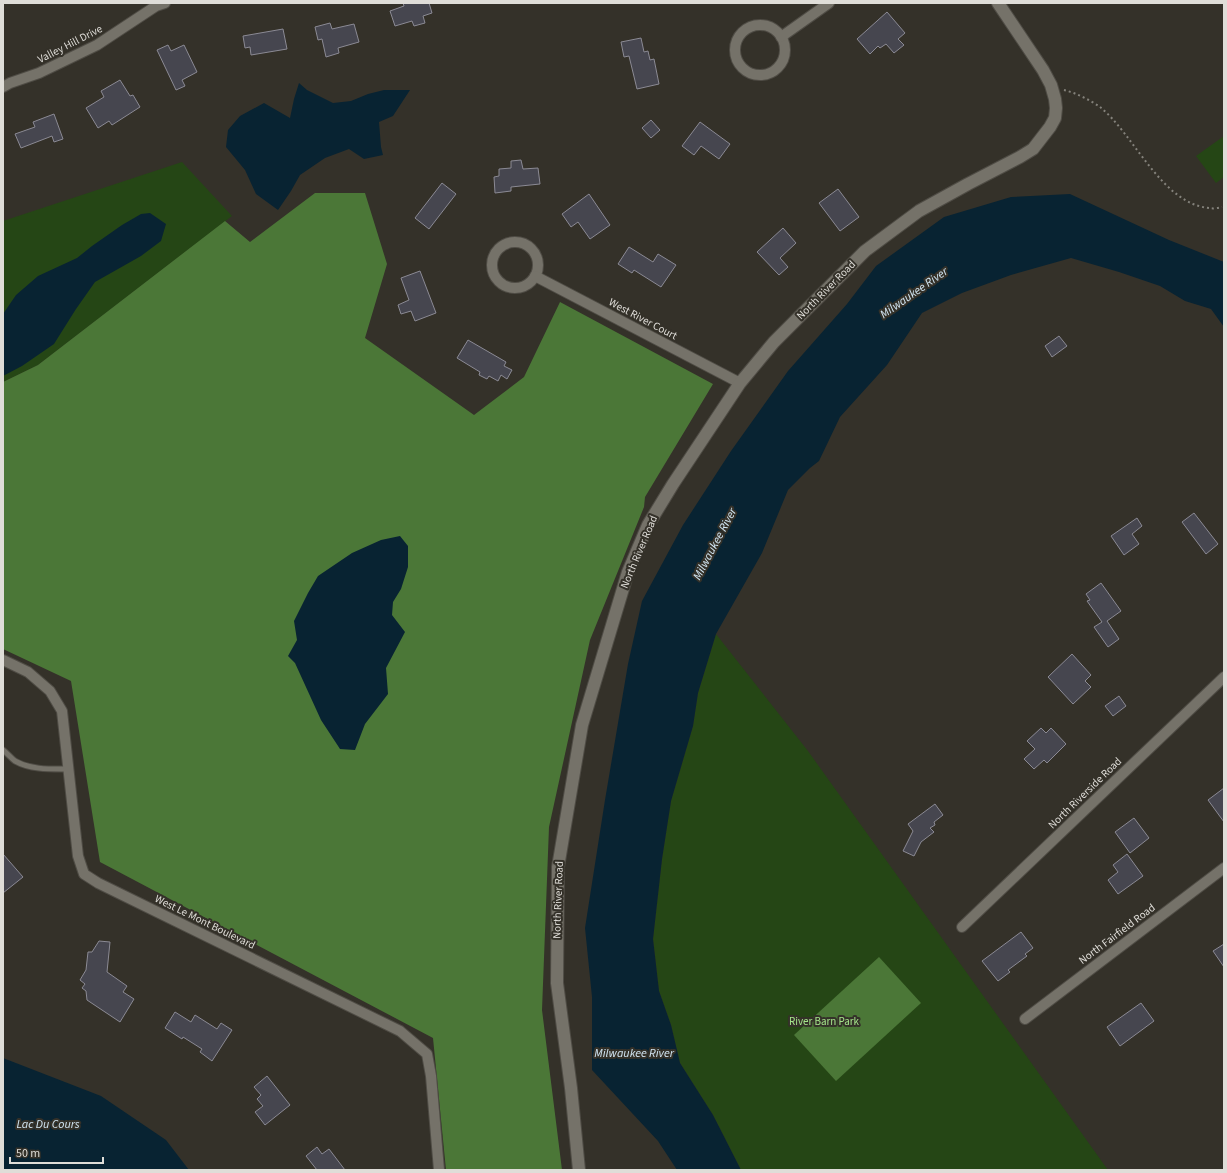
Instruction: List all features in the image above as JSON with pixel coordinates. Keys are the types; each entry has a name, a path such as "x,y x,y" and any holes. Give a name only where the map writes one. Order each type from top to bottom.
{"street":[{"name":"Valley Hill Drive","path":"3,87 39,74 97,45 156,6 165,3"},
{"path":"781,38 829,3"},
{"name":"North River Road","path":"579,1170 570,1081 557,983 558,867 582,725 628,572 648,525 673,484 740,383 774,342 865,251 919,212 1033,149 1050,127 1055,118 1056,108 1053,90 1048,78 998,3"},
{"path":"757,26 769,27 776,31 781,38 784,45 782,61 777,68 770,73 758,75 746,71 740,66 736,59 736,43 740,35 745,30 757,26"},
{"path":"515,241 523,243 530,247 538,260 536,276 525,286 518,288 504,285 494,274 492,267 492,260 495,253 500,247 507,243 515,241"},
{"name":"West River Court","path":"536,276 740,383"},
{"name":"West Le Mont Boulevard","path":"3,660 28,672 50,691 62,711 78,856 84,874 98,883 400,1031 427,1054 431,1076 439,1170"},
{"name":"North Riverside Road","path":"962,927 1224,676"},
{"name":"North Fairfield Road","path":"1025,1019 1224,868"}],"lane":[{"path":"3,750 14,760 26,765 46,769 69,769"}],"path":[{"path":"1053,90 1065,90 1072,92 1099,107 1114,121 1160,177 1177,194 1188,202 1210,208 1222,207"}],"green space":[{"path":"1224,136 1224,177 1216,183 1196,156"},
{"path":"182,162 232,216 38,365 3,382 3,221"},
{"path":"315,193 365,193 387,264 365,338 474,415 524,377 560,302 713,384 645,497 644,507 590,640 549,827 542,1010 562,1170 446,1170 433,1038 100,862 71,681 3,649 3,382 38,365 225,221 250,242"},
{"name":"River Barn Park","path":"716,634 808,751 1108,1170 741,1170 713,1115 680,1063 671,1025 659,991 653,939 662,859 671,801 693,726 698,693"},
{"path":"879,957 921,1003 836,1081 794,1035"}],"water":[{"path":"299,83 307,90 333,103 351,101 368,94 384,90 410,90 393,116 379,122 383,155 364,159 349,149 325,158 300,175 278,210 256,194 245,170 226,147 228,130 240,116 264,103 290,118"},
{"name":"Milwaukee River","path":"1070,194 1169,240 1224,262 1224,327 1211,309 1185,301 1160,286 1071,258 1011,275 962,293 922,313 887,365 840,417 819,461 788,490 762,553 716,634 698,693 693,726 671,801 662,859 653,939 659,991 671,1025 680,1063 713,1115 741,1170 677,1170 658,1141 592,1070 592,997 585,928 628,664 642,601 683,525 731,451 788,371 847,304 876,266 944,217 1011,197"},
{"path":"150,213 166,224 161,241 141,256 95,282 54,344 22,366 3,376 3,314 16,295 38,276 77,258 122,225 141,214"},
{"path":"400,536 408,546 408,567 401,589 393,602 392,615 405,632 386,668 388,694 365,724 355,750 340,749 321,720 295,663 288,656 297,640 294,621 318,576 352,553 381,540"},
{"name":"Lac Du Cours","path":"3,1058 101,1096 166,1140 189,1170 3,1170"}],"building":[{"path":"403,3 429,3 432,13 423,16 425,23 414,26 412,21 395,26 390,11 404,6"},
{"path":"887,12 905,33 898,39 904,45 894,53 886,44 880,48 878,46 870,54 857,39"},
{"path":"330,23 332,29 354,24 359,42 338,48 339,53 326,57 322,39 318,40 315,27"},
{"path":"283,29 287,49 251,55 250,47 245,48 243,36"},
{"path":"641,38 644,52 648,51 650,60 654,59 659,84 637,89 629,56 624,57 621,42"},
{"path":"168,45 171,51 184,45 197,72 182,80 185,86 176,90 157,50"},
{"path":"120,80 130,96 133,95 140,107 112,125 109,121 98,128 86,108 104,97 101,91"},
{"path":"54,114 63,139 54,142 52,136 21,148 15,134 35,127 33,122"},
{"path":"651,120 660,130 651,138 642,128"},
{"path":"700,122 730,144 719,159 701,146 694,155 682,146"},
{"path":"521,160 523,169 538,168 540,184 511,187 511,191 495,193 494,177 499,176 499,169 511,168 511,161"},
{"path":"442,183 456,194 429,229 415,218"},
{"path":"838,189 859,217 840,231 819,203"},
{"path":"589,194 610,225 590,239 578,222 571,227 562,214"},
{"path":"783,228 796,243 780,258 788,267 779,275 757,252"},
{"path":"629,247 653,262 658,254 676,265 661,287 634,270 632,273 618,264"},
{"path":"420,271 436,313 415,321 411,311 401,314 398,305 409,300 401,278"},
{"path":"1059,336 1067,346 1052,357 1045,346"},
{"path":"468,340 506,362 504,366 512,370 507,379 501,375 498,381 489,376 487,379 479,375 480,372 457,358"},
{"path":"1194,513 1218,544 1206,554 1182,522"},
{"path":"1137,518 1142,526 1132,534 1139,544 1124,555 1111,536"},
{"path":"1101,583 1121,611 1107,621 1119,639 1108,647 1094,627 1102,622 1087,601 1090,600 1086,594"},
{"path":"1072,654 1091,675 1085,681 1091,687 1073,704 1048,677"},
{"path":"1119,696 1126,706 1113,716 1105,706"},
{"path":"1041,728 1046,733 1051,728 1066,744 1047,763 1044,760 1034,769 1024,759 1035,749 1027,741"},
{"path":"1224,788 1224,822 1208,800"},
{"path":"935,804 943,815 934,822 935,825 930,828 934,832 921,842 914,856 903,851 913,831 908,824"},
{"path":"1134,818 1149,838 1130,853 1115,832"},
{"path":"3,854 23,877 3,893"},
{"path":"1127,854 1143,876 1118,894 1108,880 1118,872 1113,865"},
{"path":"1021,932 1033,948 1025,954 1027,956 1008,970 1010,972 998,981 982,961"},
{"path":"99,941 110,942 107,972 127,986 123,992 134,999 120,1022 87,1000 86,991 82,988 85,984 80,980 86,970 88,952 92,952"},
{"path":"1224,944 1224,967 1213,951"},
{"path":"1141,1003 1154,1021 1120,1046 1107,1027"},
{"path":"175,1012 191,1022 195,1015 217,1029 221,1023 232,1030 212,1061 200,1052 202,1049 165,1028"},
{"path":"267,1076 290,1105 265,1125 255,1112 263,1106 257,1099 261,1095 254,1087"},
{"path":"317,1147 322,1154 329,1149 345,1170 317,1170 306,1156"}]}
